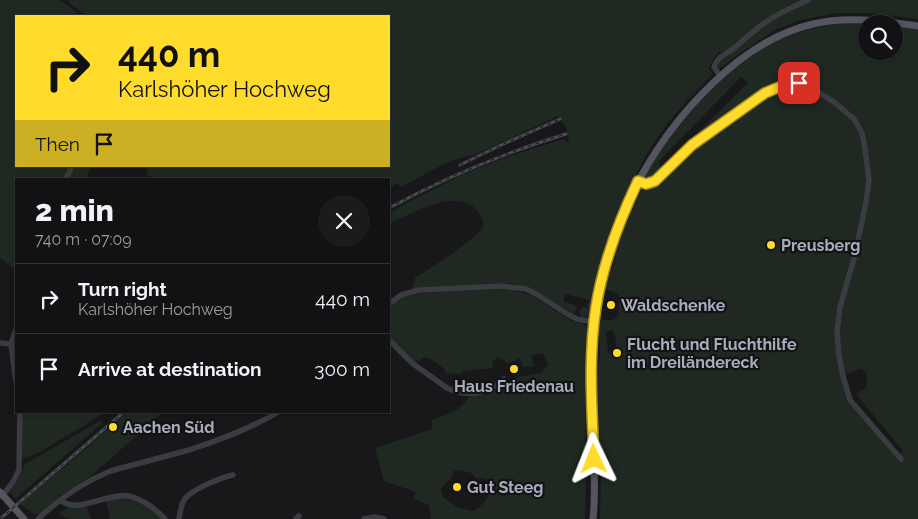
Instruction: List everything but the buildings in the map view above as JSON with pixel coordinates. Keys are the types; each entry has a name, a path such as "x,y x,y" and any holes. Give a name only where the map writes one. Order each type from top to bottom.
{"main road":[{"path":"593,519 595,472 591,383 594,322 599,289 608,255 626,205 649,162 682,115 703,92 741,58 760,46 794,30 836,20 878,20 918,26"},
{"path":"1,494 24,519"}],"street":[{"path":"720,76 714,67 716,60 730,52 762,25 780,13 808,0"},
{"path":"638,181 646,184 655,181 692,145 765,93 784,85 791,83 807,85 849,114 862,133 869,180 855,255 838,314 839,356 850,400 901,459"},
{"path":"390,303 402,295 419,290 502,286 526,289 577,319 594,322"},
{"path":"15,333 11,344 15,374"},
{"path":"390,341 412,363 452,391 475,394 498,384 504,379"},
{"path":"1,344 11,344"},
{"path":"1,494 13,482 19,470 20,413"},
{"path":"264,413 266,420"},
{"path":"38,519 61,500 91,480 110,471 191,449 229,436 266,420 277,413"},
{"path":"178,519 184,500 190,493 225,476 234,474"},
{"path":"61,500 73,506 112,497 128,496 144,502 165,519"},
{"path":"364,519 374,517 384,519"}],"shaded area":[{"path":"0,0 59,0 77,12 76,15 15,15 15,167 91,167 86,178 15,178 15,269 0,257"},
{"path":"69,0 918,0 918,19 903,17 903,15 837,13 800,20 775,30 719,69 717,64 720,60 731,55 725,51 718,53 709,66 713,74 684,104 661,132 633,180 596,284 591,313 582,317 580,314 581,309 583,307 587,308 589,300 566,294 564,302 573,304 577,308 574,314 527,288 510,283 412,289 415,278 452,254 483,227 483,220 471,205 462,201 440,202 417,210 390,224 390,212 465,174 560,140 565,139 566,142 569,141 566,127 558,116 476,154 456,159 438,167 401,187 398,183 390,188 390,178 155,178 147,175 147,167 390,167 390,15 86,15 69,3"},
{"path":"847,23 858,23 858,60 903,60 903,28 918,30 918,519 600,519 601,472 597,380 600,355 599,333 601,319 611,320 619,315 619,294 605,289 614,266 615,253 622,233 646,180 644,176 683,119 726,75 758,51 776,41 814,28","holes":["741,77 748,83 666,164 662,167 660,166 659,162 662,158","612,330 615,336 617,352 608,353 606,332","859,369 866,372 866,387 856,394 903,451 898,455 848,393 843,376"]},
{"path":"514,290 540,300 563,316 584,324 589,329 588,376 585,377 585,519 431,519 429,505 413,498 416,492 384,481 375,448 432,429 432,420 457,409 468,398 504,386 514,378 541,373 548,364 543,353 531,356 534,366 523,367 520,358 507,364 497,357 496,360 492,361 493,368 463,371 462,374 445,373 445,369 431,359 424,357 414,363 390,339 390,306 402,298 420,293","holes":["454,470 470,472 476,478 487,479 488,495 483,504 473,511 458,508 443,497 441,488 451,478"]},
{"path":"22,413 104,413 34,455 22,457"},
{"path":"127,413 162,413 91,476 60,496 40,514 34,514 20,504 108,429 111,432 118,426 115,423"},
{"path":"100,421 102,423 15,499 10,492 25,464"},
{"path":"121,498 148,508 163,519 110,519 106,501"},
{"path":"86,505 91,519 69,519 59,514 68,507 73,508"}],"railway":[{"path":"460,165 560,119"},
{"path":"390,207 476,166 566,134"},
{"path":"0,519 123,413"}],"place":[{"name":"Preusberg","path":"771,245"},
{"name":"Waldschenke","path":"611,305"},
{"name":"Flucht und Fluchthilfe im Dreiländereck","path":"617,353"},
{"name":"Haus Friedenau","path":"514,369"},
{"name":"Aachen Süd","path":"113,427"},
{"name":"Gut Steeg","path":"457,487"}],"route":[{"path":"594,459 591,383 594,322 599,289 616,230 638,181 646,184 655,181 692,145 765,93 784,85 799,83"}]}
